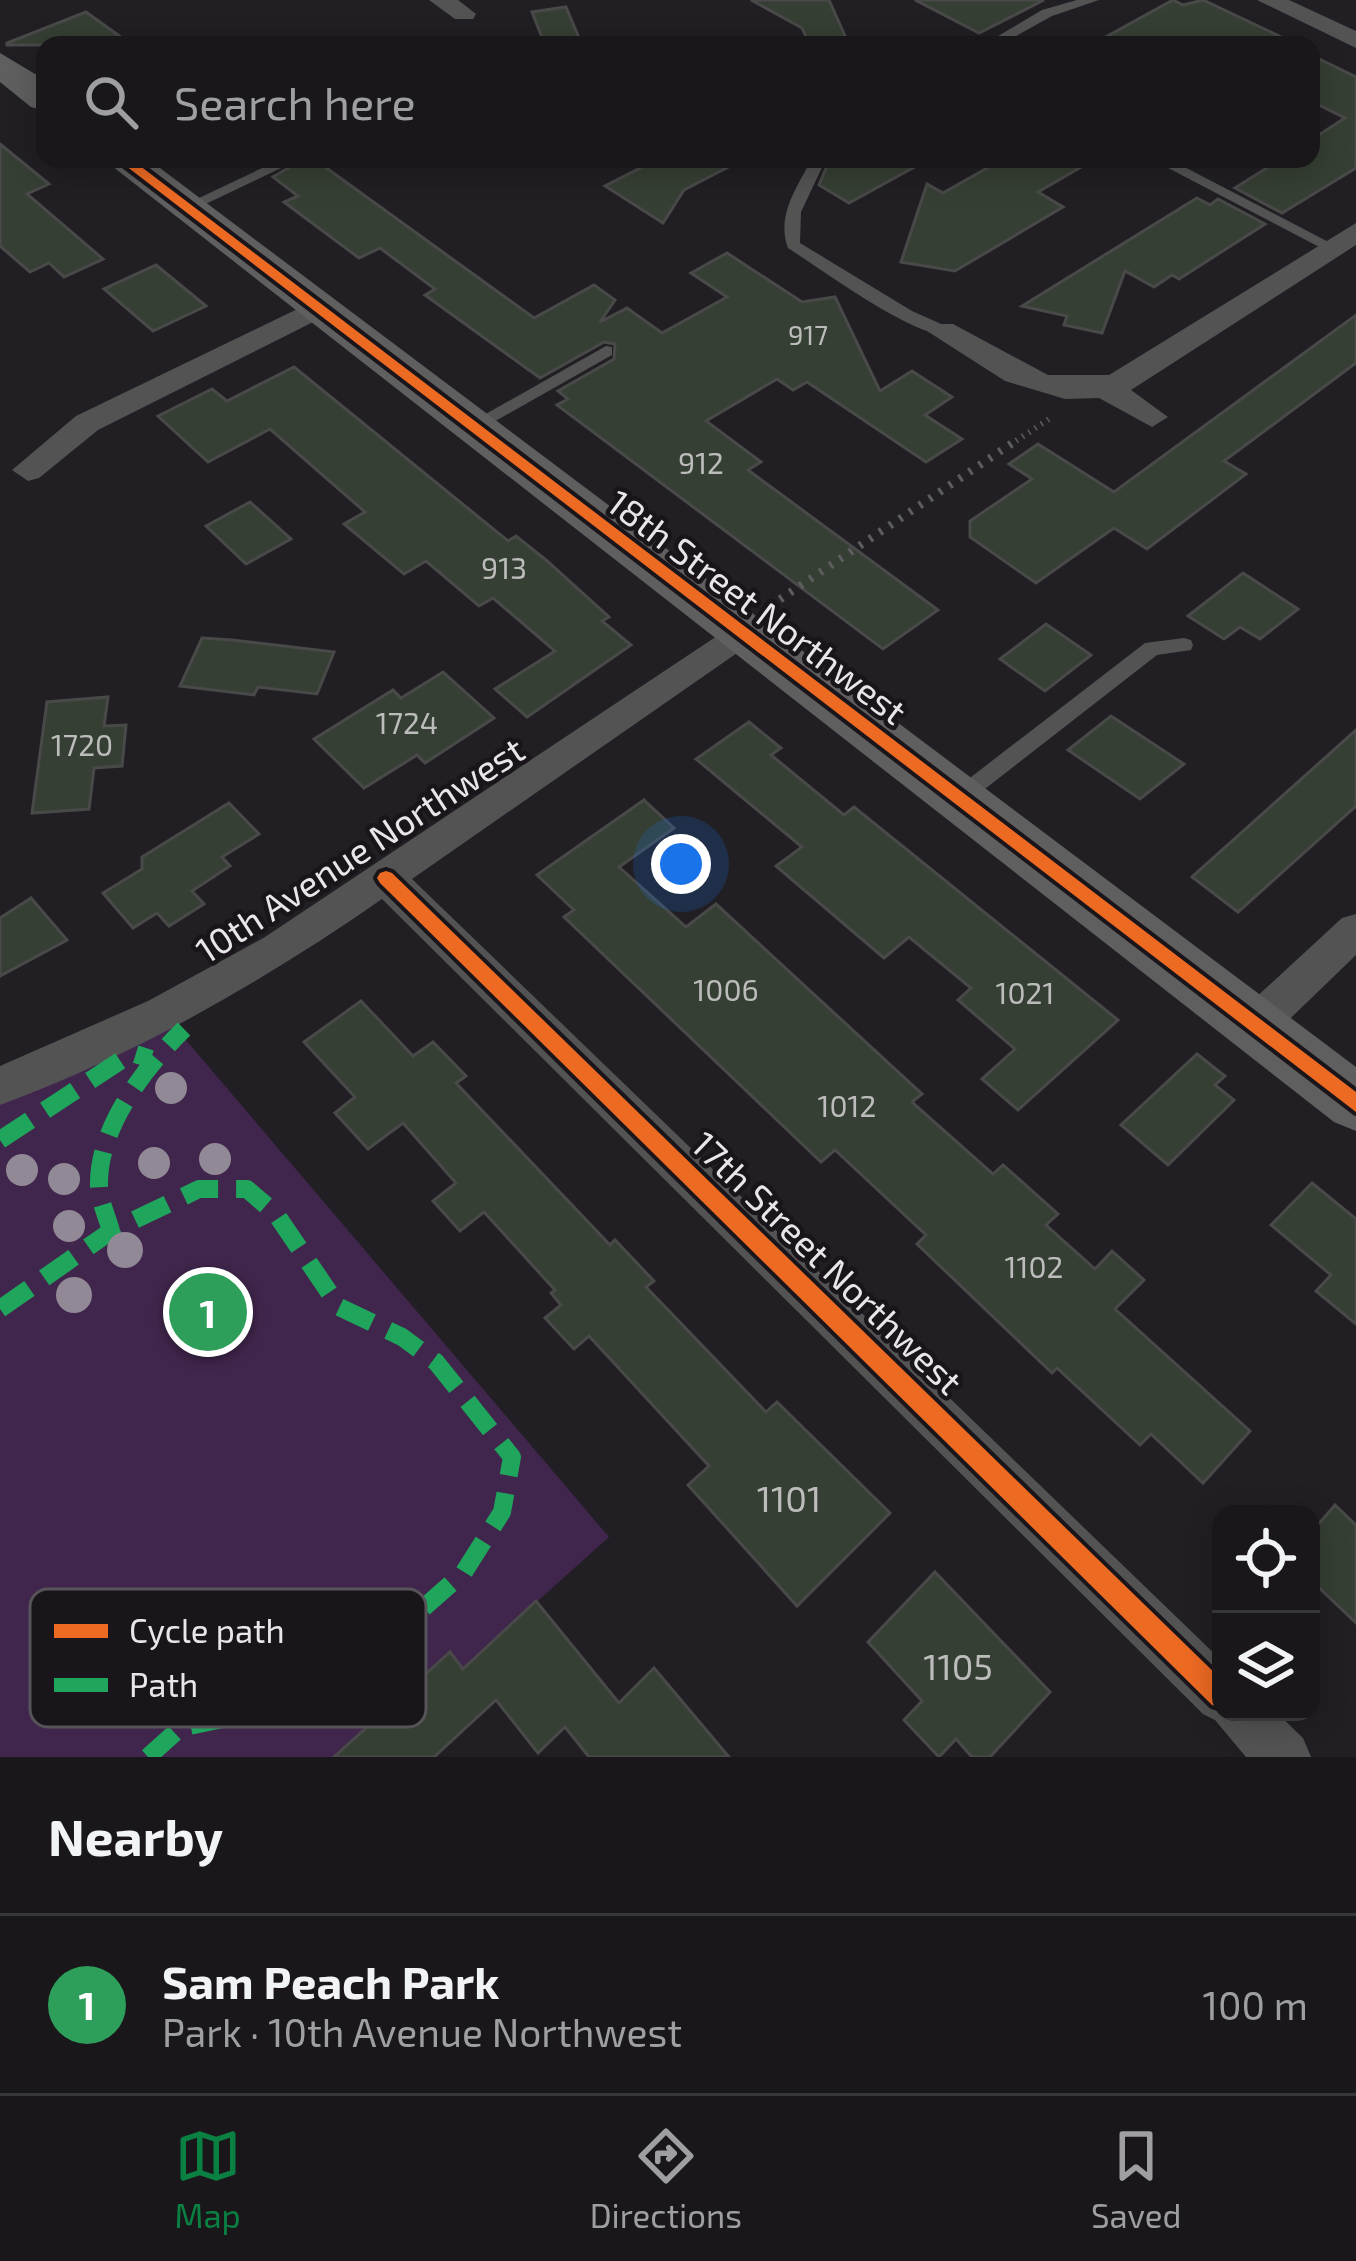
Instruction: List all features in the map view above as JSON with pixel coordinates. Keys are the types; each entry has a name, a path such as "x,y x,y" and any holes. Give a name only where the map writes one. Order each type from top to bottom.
{"street":[{"path":"1269,0 1356,40"},
{"path":"0,64 36,92"},
{"name":"18th Street Northwest","path":"135,168 739,635 1356,1102"},
{"path":"1087,390 1146,371 1343,249"},
{"path":"28,470 87,423 316,309"},
{"path":"943,331 1006,370 1087,390 1152,417"},
{"name":"10th Avenue Northwest","path":"0,1086 194,998 386,878 739,635"},
{"name":"17th Street Northwest","path":"386,878 1212,1687"},
{"path":"1254,1026 1356,930"},
{"path":"1247,1721 1283,1757"}],"lane":[{"path":"1006,36 1047,13 1093,0"},
{"path":"186,208 273,168"},
{"path":"815,168 795,208 789,234 793,245 906,315 943,331"},
{"path":"1176,168 1343,249"},
{"path":"470,428 606,351"},
{"path":"956,800 1152,648 1184,645"}],"path":[{"path":"739,635 755,616 1087,390"}],"shaded area":[{"path":"163,1013 609,1537 426,1701 426,1589 30,1589 30,1727 397,1727 364,1757 0,1757 0,1086"}],"building":[{"path":"751,0 829,0 845,36 806,36 802,28"},
{"path":"915,0 1044,0 979,33"},
{"path":"1173,0 1183,5 1203,0 1279,36 1107,36"},
{"path":"566,7 578,36 541,36 532,12"},
{"path":"86,12 119,36 36,36 36,45 7,43"},
{"path":"1320,59 1356,77 1356,168 1282,213 1235,188 1267,168 1320,168 1320,134 1345,118 1320,106"},
{"path":"0,144 49,184 27,194 103,259 64,277 49,263 30,272 0,246"},
{"path":"288,168 326,168 534,318 594,285 615,300 600,322 627,308 662,333 727,297 691,273 727,253 802,302 835,297 880,391 912,371 952,397 925,415 962,439 926,462 807,382 793,390 777,379 706,421 761,462 748,470 938,610 883,649 557,405 568,399 558,391 614,359 615,344 604,342 540,378 425,295 435,289 380,248 359,258 284,202 298,196 273,177"},
{"path":"640,168 727,168 684,190 663,223 605,186"},
{"path":"826,168 913,168 849,203 819,185"},
{"path":"987,168 1079,168 1038,192 1063,207 955,271 901,262 927,184 943,193"},
{"path":"1197,198 1210,205 1218,199 1265,224 1179,279 1172,275 1154,287 1125,271 1102,333 1064,325 1067,316 1022,306"},
{"path":"156,265 206,306 153,331 104,289"},
{"path":"1356,315 1356,363 1224,461 1246,474 1147,549 1114,528 1036,583 970,537 970,521 1032,479 1009,464 1038,444 1114,492"},
{"path":"294,367 508,541 516,536 546,560 609,617 602,621 631,645 527,717 495,689 555,651 493,598 479,606 426,561 404,574 344,524 365,512 270,429 208,462 158,416 212,389 227,401"},
{"path":"250,502 291,539 246,564 206,526"},
{"path":"1243,573 1298,609 1260,639 1240,627 1224,639 1188,616"},
{"path":"1046,624 1091,655 1045,691 1000,659"},
{"path":"202,638 334,652 317,694 258,687 254,695 180,686"},
{"path":"443,672 494,718 425,763 417,755 364,788 314,739 393,690 401,698"},
{"path":"108,697 104,726 126,725 122,766 94,768 89,809 32,813 47,702"},
{"path":"1111,716 1184,764 1140,799 1068,750"},
{"path":"749,722 781,748 771,755 844,815 854,807 1118,1020 1018,1110 982,1079 1015,1049 958,1000 971,988 909,937 884,958 776,866 802,847 696,759"},
{"path":"1356,730 1356,806 1238,912 1192,877"},
{"path":"644,800 674,828 619,867 686,927 716,904 922,1094 912,1102 993,1174 1003,1165 1058,1214 1046,1225 1095,1269 1112,1251 1144,1280 1115,1309 1250,1431 1203,1483 1151,1434 1140,1445 1057,1368 1052,1373 917,1244 926,1235 835,1150 821,1162 564,917 574,910 537,875"},
{"path":"229,803 259,834 222,857 230,866 192,891 204,904 169,926 157,913 133,928 103,893 142,869 142,857"},
{"path":"31,898 67,940 0,976 0,918"},
{"path":"361,1001 413,1056 433,1042 466,1076 456,1083 610,1245 615,1240 654,1281 646,1287 766,1412 777,1402 890,1513 797,1606 688,1485 709,1466 589,1336 574,1349 545,1318 561,1305 551,1293 555,1290 484,1212 460,1231 433,1201 456,1183 403,1123 368,1149 335,1113 355,1097 304,1042"},
{"path":"1197,1054 1225,1076 1215,1085 1234,1100 1168,1165 1121,1125"},
{"path":"1312,1183 1356,1219 1356,1324 1316,1291 1331,1275 1271,1225"},
{"path":"1335,1505 1356,1525 1356,1623 1320,1589 1320,1522"},
{"path":"935,1572 1050,1692 990,1757 972,1757 956,1739 939,1757 904,1720 922,1701 868,1642"},
{"path":"536,1601 619,1703 654,1668 729,1757 589,1757 565,1727 538,1753 496,1700 434,1757 334,1757 367,1727 426,1727 426,1674 450,1652 463,1669"}],"marked path":[{"path":"184,1029 141,1079 107,1144 99,1185 111,1231 199,1189 230,1185 247,1189 276,1214 339,1307 402,1337 450,1376 512,1457 502,1512 464,1572 426,1606"},
{"path":"0,1140 132,1053 151,1059"},
{"path":"0,1309 111,1231"},
{"path":"148,1757 185,1727"}],"cycle path":[{"path":"135,168 1356,1103"},
{"path":"386,878 1212,1687"}],"place":[{"name":"Sam Peach Park","path":"208,1312"}]}
